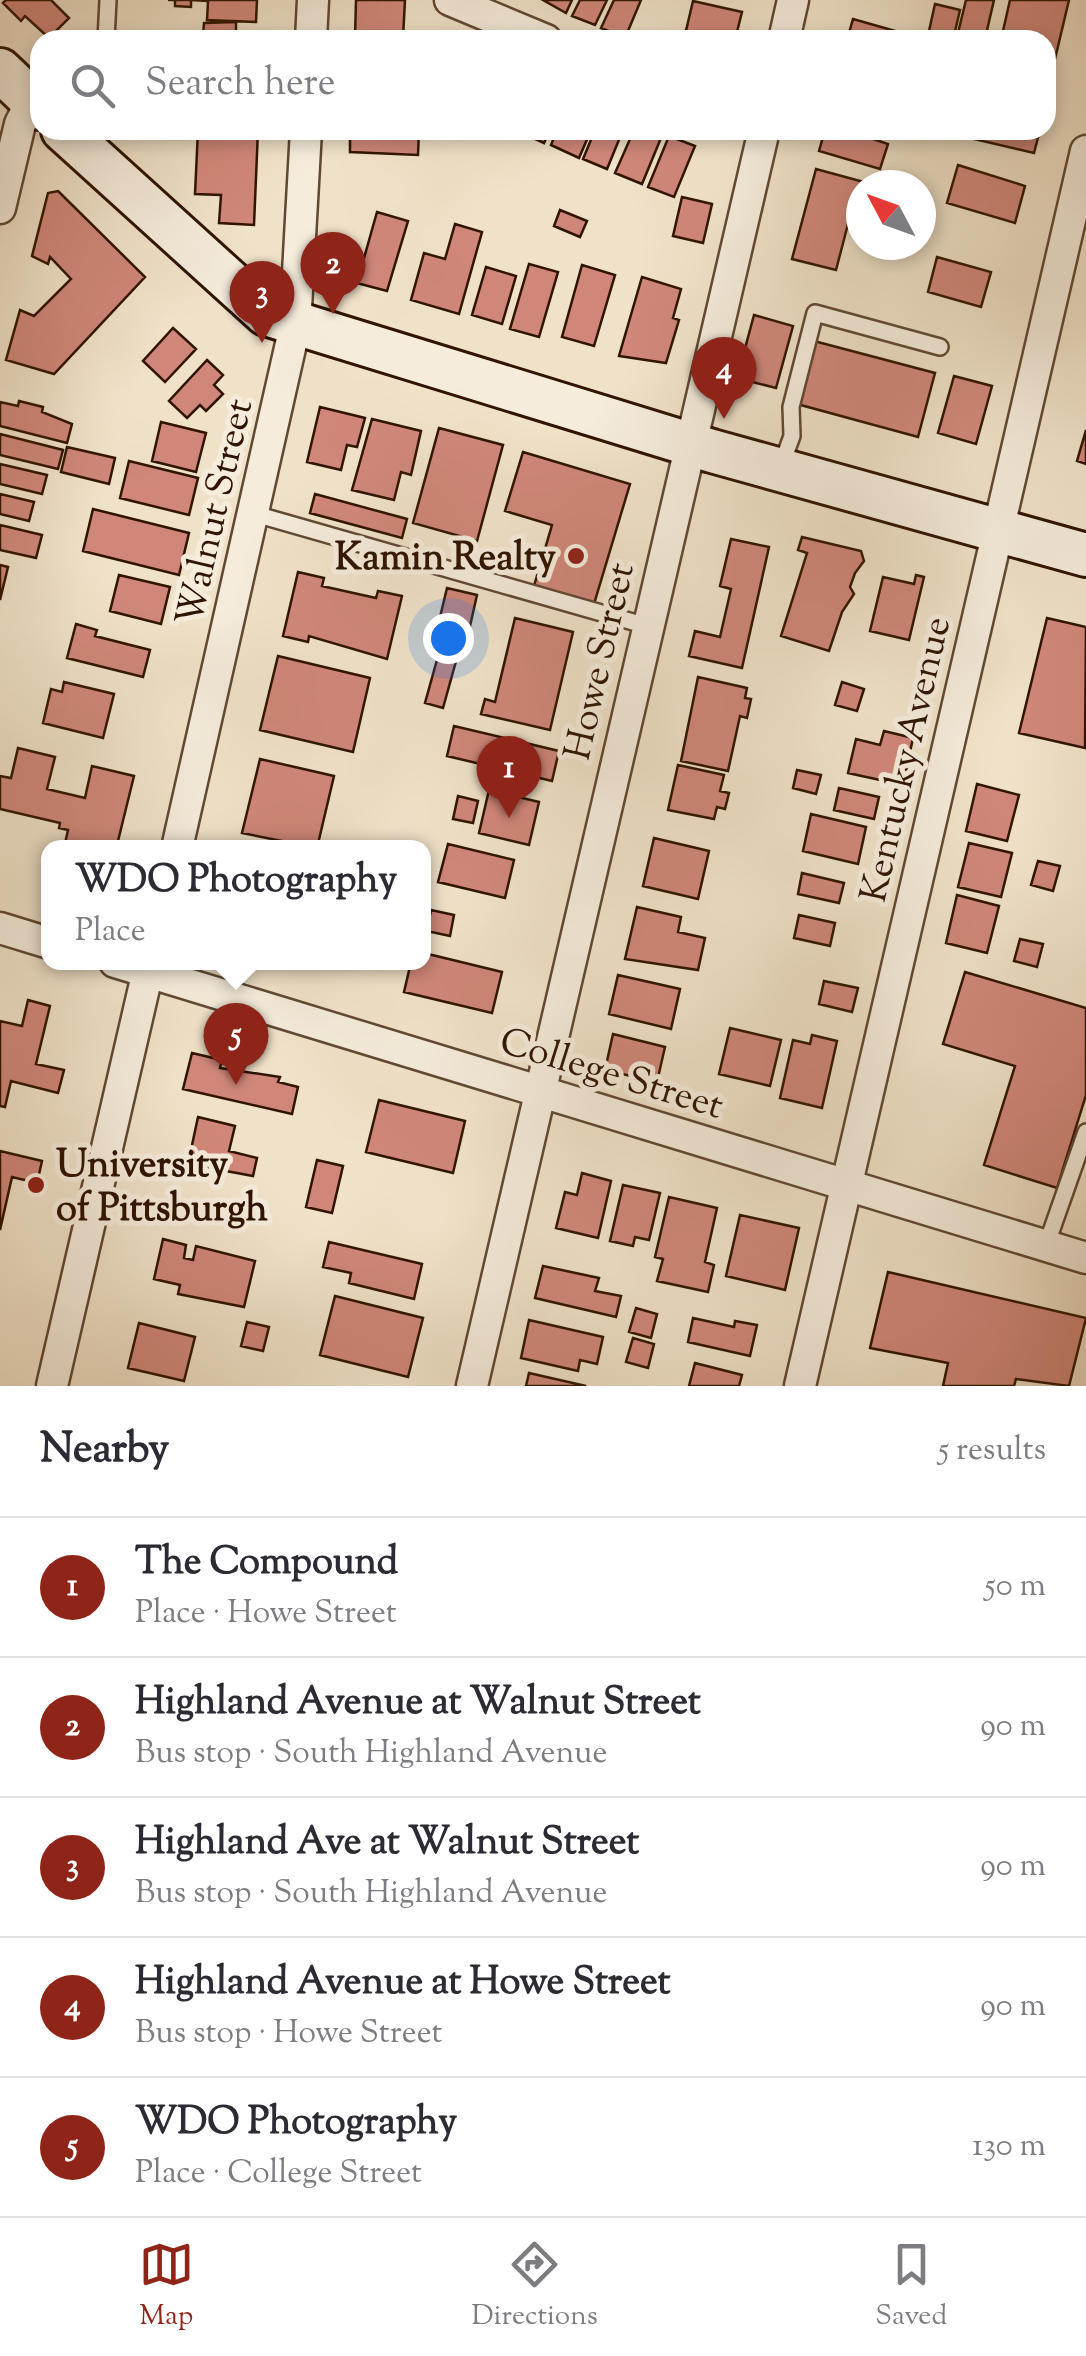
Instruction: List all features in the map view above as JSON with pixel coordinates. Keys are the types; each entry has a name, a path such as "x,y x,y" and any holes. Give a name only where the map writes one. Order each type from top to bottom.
{"main road":[{"path":"0,70 30,98"},
{"path":"88,148 266,314 690,444 1086,556"}],"street":[{"path":"311,30 313,0"},
{"path":"450,0 522,30"},
{"path":"786,30 793,0"},
{"path":"0,208 20,124 30,112"},
{"name":"Walnut Street","path":"179,840 296,326 305,140"},
{"name":"Howe Street","path":"472,1386 761,140"},
{"name":"Kentucky Avenue","path":"800,1386 1086,150"},
{"path":"0,928 41,940"},
{"path":"52,1386 148,970"},
{"name":"College Street","path":"158,970 538,1092 1086,1258"}],"lane":[{"path":"106,30 108,0"},
{"path":"780,470 792,436 790,406 816,312 940,347"},
{"path":"254,514 647,626"},
{"path":"1046,1246 1086,1132"}],"building":[{"path":"51,0 69,18 57,30 40,30 25,16 21,21 3,3"},
{"path":"175,0 191,0 191,7 175,6"},
{"path":"191,0 257,0 256,22 207,20 208,1"},
{"path":"356,0 405,0 403,30 355,30"},
{"path":"543,0 572,0 566,13"},
{"path":"580,0 607,0 595,25 572,16"},
{"path":"614,0 641,0 628,30 601,28"},
{"path":"966,0 994,0 987,30 959,30"},
{"path":"1010,0 1069,0 1056,55 1056,30 1003,30"},
{"path":"693,1 742,12 738,30 686,30"},
{"path":"935,4 960,10 955,30 929,30"},
{"path":"853,19 892,30 850,30"},
{"path":"236,22 236,30 203,30 204,23"},
{"path":"198,140 258,140 254,225 219,223 221,195 195,194"},
{"path":"350,140 419,140 418,155 350,152"},
{"path":"553,140 587,140 579,158 551,145"},
{"path":"591,140 619,140 607,169 583,159"},
{"path":"630,140 660,140 642,184 615,173"},
{"path":"667,140 695,146 674,197 648,187"},
{"path":"822,140 876,140 888,144 880,169 819,151"},
{"path":"979,140 1037,140 1034,153"},
{"path":"958,165 1025,186 1015,223 947,203"},
{"path":"816,169 846,177 846,232 836,270 792,259"},
{"path":"58,191 145,277 54,374 6,360 20,310 34,316 71,279 50,257 48,264 32,256 48,193"},
{"path":"682,197 712,204 703,243 673,236"},
{"path":"560,210 587,221 580,237 554,226"},
{"path":"377,212 408,221 387,291 357,283"},
{"path":"455,224 482,232 459,314 411,300 424,253 445,259"},
{"path":"937,257 991,272 981,307 928,292"},
{"path":"529,264 558,272 539,337 510,329"},
{"path":"582,265 615,275 594,346 562,337"},
{"path":"486,267 516,276 502,324 472,315"},
{"path":"642,277 681,289 673,318 679,320 666,363 619,356"},
{"path":"754,315 793,326 776,388 737,378"},
{"path":"173,328 196,349 165,382 143,361"},
{"path":"814,341 935,373 918,437 797,404"},
{"path":"207,360 223,375 214,385 223,394 206,411 200,405 187,418 169,401"},
{"path":"954,376 992,386 976,444 938,433"},
{"path":"19,401 43,407 42,412 72,424 67,443 0,426 0,402 18,406"},
{"path":"320,407 365,418 357,447 347,445 341,470 307,462"},
{"path":"372,419 421,431 411,475 401,472 394,500 352,490"},
{"path":"161,422 206,433 196,472 152,461"},
{"path":"439,428 503,445 477,541 413,523"},
{"path":"1086,430 1086,464 1077,461"},
{"path":"0,434 63,450 58,469 0,455"},
{"path":"67,447 115,458 109,484 61,472"},
{"name":"Kamin Realty","path":"523,452 630,484 594,604 534,586 552,525 505,511"},
{"path":"129,461 198,478 189,515 120,498"},
{"path":"0,464 47,475 42,494 0,484"},
{"path":"0,494 34,502 29,521 0,514"},
{"path":"315,494 407,519 402,538 310,513"},
{"path":"93,509 189,533 179,575 83,551"},
{"path":"0,525 42,535 36,558 0,550"},
{"path":"802,537 861,551 864,561 855,573 850,587 854,594 842,612 829,651 781,636 807,553 798,550"},
{"path":"731,539 769,547 742,668 689,656 695,631 720,637 731,589 720,586"},
{"path":"0,565 8,567 0,600"},
{"path":"298,572 324,578 322,586 376,598 378,591 402,596 387,659 309,636 308,642 283,636"},
{"path":"119,575 170,587 161,624 110,611"},
{"path":"916,575 924,577 909,640 870,631 883,577 914,584"},
{"path":"447,588 477,595 464,653 433,646"},
{"path":"515,618 573,632 550,730 481,714 485,699 495,702"},
{"path":"1047,618 1086,627 1085,748 1019,733"},
{"path":"76,624 97,630 95,636 150,650 143,677 67,658"},
{"path":"440,649 458,654 443,708 425,703"},
{"path":"278,656 370,678 353,752 260,730"},
{"path":"698,677 747,688 745,698 751,699 747,718 740,716 728,771 681,761"},
{"path":"64,682 114,694 103,738 43,723 51,689 62,692"},
{"path":"842,682 864,689 857,711 835,705"},
{"path":"454,726 559,751 552,781 447,756"},
{"path":"884,731 913,738 903,785 848,773 856,739 880,745"},
{"path":"18,748 55,757 47,789 85,798 92,766 134,776 118,840 66,840 68,830 59,828 60,823 0,809 0,776 11,778"},
{"path":"260,759 334,776 319,840 277,840 242,833"},
{"path":"678,765 724,775 720,791 729,793 725,809 717,807 714,819 668,810"},
{"path":"797,770 821,775 816,794 793,788"},
{"path":"977,784 1019,795 1007,841 966,831"},
{"path":"839,788 879,797 874,819 834,810"},
{"path":"489,790 539,802 529,845 479,833"},
{"path":"458,796 478,801 473,823 453,819"},
{"path":"811,814 866,827 858,864 803,851"},
{"path":"654,838 709,851 698,899 643,886"},
{"path":"969,843 1012,853 1001,897 958,887"},
{"path":"448,844 514,860 505,898 438,882"},
{"path":"1038,861 1060,866 1053,891 1031,885"},
{"path":"802,873 844,883 839,903 798,894"},
{"path":"957,895 999,906 987,953 946,943"},
{"path":"637,907 681,917 678,932 705,938 698,970 625,959"},
{"path":"431,910 454,915 450,936 431,932"},
{"path":"799,915 835,923 830,946 794,938"},
{"path":"1020,939 1043,944 1037,967 1014,961"},
{"path":"431,955 502,972 492,1013 404,992 409,970 431,970"},
{"path":"965,972 1086,1008 1086,1095 1057,1188 984,1165 1015,1066 943,1044"},
{"path":"618,975 680,989 671,1029 609,1014"},
{"path":"824,981 858,988 852,1012 819,1004"},
{"path":"28,1000 50,1006 36,1064 64,1070 58,1093 11,1081 5,1107 0,1106 0,1021 22,1026"},
{"path":"730,1028 781,1040 770,1086 719,1074"},
{"path":"613,1034 665,1047 657,1082 605,1070"},
{"path":"812,1035 837,1041 822,1108 780,1098 793,1040 810,1044"},
{"path":"192,1053 222,1060 220,1068 280,1077 278,1082 298,1087 292,1114 183,1089"},
{"path":"379,1100 465,1121 453,1173 366,1152"},
{"path":"198,1117 235,1126 229,1151 257,1158 253,1176 188,1164"},
{"path":"0,1151 42,1161 37,1183 12,1177 0,1230"},
{"path":"317,1160 343,1166 332,1213 306,1207"},
{"path":"582,1173 611,1181 598,1238 556,1228 565,1192 577,1195"},
{"path":"623,1185 660,1193 649,1240 635,1237 633,1246 610,1241"},
{"path":"669,1197 717,1208 705,1262 714,1265 708,1292 657,1281 663,1259 655,1257"},
{"path":"740,1215 799,1228 785,1290 726,1276"},
{"path":"163,1239 186,1245 184,1258 193,1260 196,1246 255,1261 244,1307 178,1294 180,1285 154,1279"},
{"path":"329,1242 422,1264 414,1299 349,1283 351,1273 323,1267"},
{"path":"543,1266 599,1278 595,1291 621,1296 616,1317 535,1298"},
{"path":"888,1272 1086,1318 1069,1386 1016,1379 1014,1386 943,1386 948,1363 870,1348"},
{"path":"335,1296 423,1318 408,1377 320,1355"},
{"path":"636,1308 657,1314 651,1338 629,1332"},
{"path":"693,1318 734,1327 735,1321 757,1325 750,1356 688,1342"},
{"path":"529,1320 603,1337 597,1364 580,1360 578,1371 521,1358"},
{"path":"247,1322 269,1327 263,1351 241,1346"},
{"path":"139,1323 195,1337 184,1381 128,1368"},
{"path":"633,1338 654,1344 648,1368 626,1362"},
{"path":"695,1363 742,1375 739,1386 689,1386"},
{"path":"529,1373 586,1386 526,1386"}],"place":[{"name":"Highland Avenue at Walnut Street","path":"333,314"},
{"name":"Highland Ave at Walnut Street","path":"262,343"},
{"name":"Highland Avenue at Howe Street","path":"724,419"},
{"name":"Kamin Realty","path":"576,556"},
{"name":"The Compound","path":"509,818"},
{"name":"WDO Photography","path":"236,1085"},
{"name":"University of Pittsburgh","path":"36,1185"}]}
